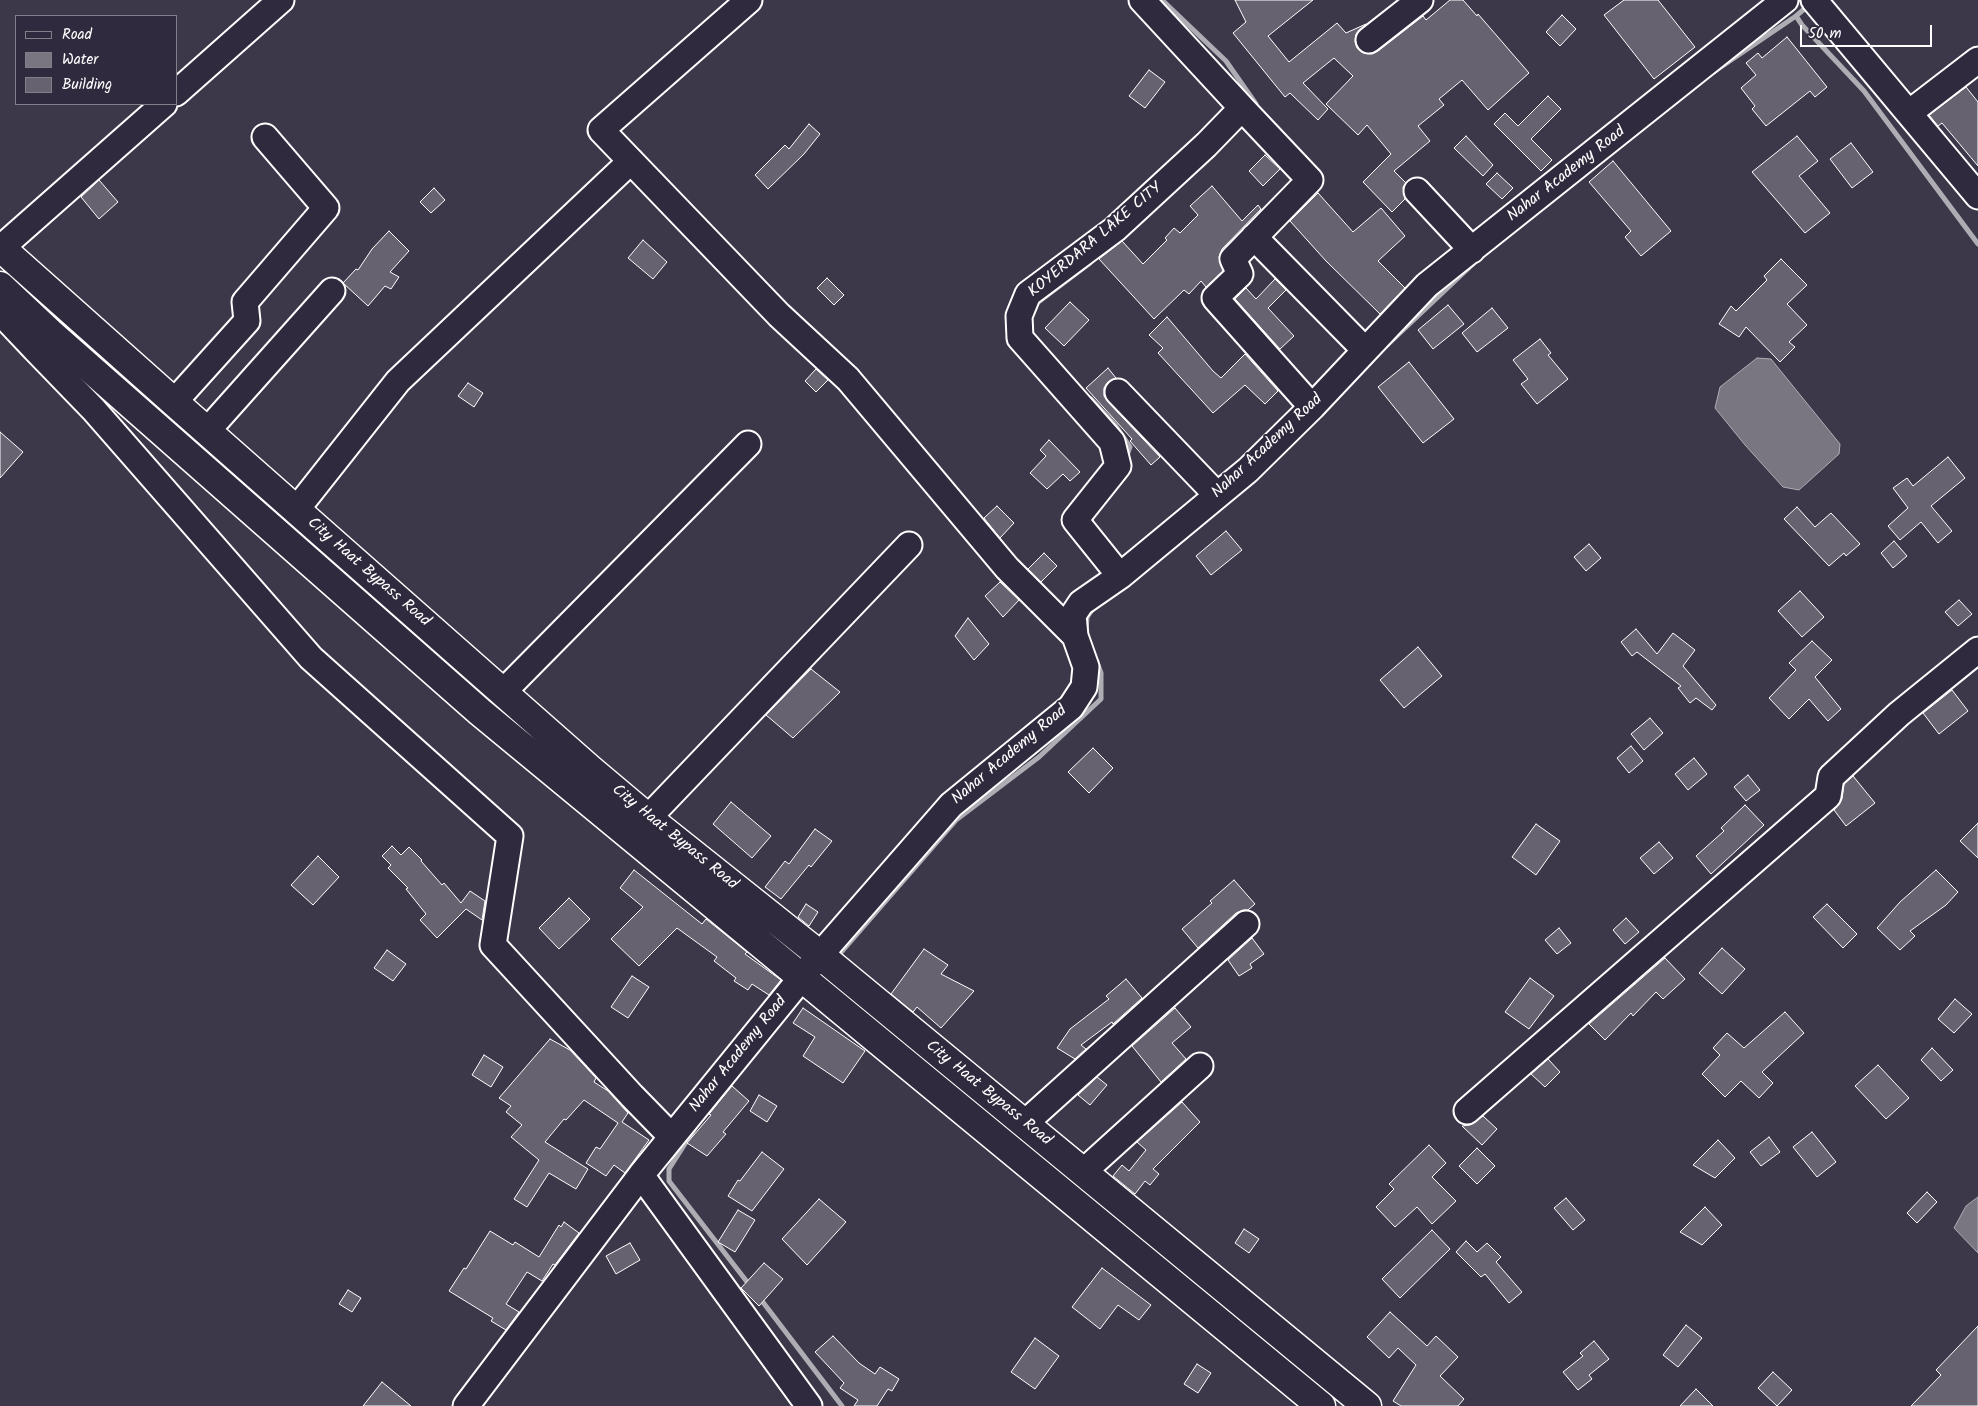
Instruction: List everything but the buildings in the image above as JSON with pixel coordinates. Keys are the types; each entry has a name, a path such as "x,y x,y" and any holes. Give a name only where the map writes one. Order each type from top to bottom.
{"main road":[{"name":"City Haat Bypass Road","path":"1,247 296,510 648,818 820,956 1084,1172 1314,1364 1368,1406"},
{"name":"City Haat Bypass Road","path":"0,286 43,341 480,712 1321,1406"}],"street":[{"path":"178,91 282,0"},
{"path":"750,0 602,130 779,315 848,379 1007,568 1075,636"},
{"path":"1142,0 1310,180 1233,259 1240,274 1215,298 1312,407"},
{"path":"1368,40 1420,0"},
{"name":"Nahar Academy Road","path":"466,1406 641,1175 820,956 950,805 1073,709 1084,688 1086,667 1075,636 1073,615 1081,603 1120,576 1248,470 1312,407 1427,285 1786,0"},
{"path":"1814,0 1978,196"},
{"path":"1909,113 1978,60"},
{"path":"1,247 163,105"},
{"name":"KOYERDARA LAKE CITY","path":"1120,576 1074,520 1118,466 1112,442 1020,338 1019,316 1028,294 1115,229 1206,145 1242,108"},
{"path":"174,402 247,321 245,302 326,208 265,137"},
{"path":"296,510 398,381 631,161"},
{"path":"1417,191 1472,250"},
{"path":"1254,236 1365,350"},
{"path":"207,431 332,290"},
{"path":"0,312 43,341 94,410 311,658 510,836 493,945 672,1137"},
{"path":"1118,392 1217,496"},
{"path":"503,692 748,444"},
{"path":"648,818 909,545"},
{"path":"1467,1111 1828,796 1831,776 1900,714 1978,650"},
{"path":"1024,1124 1246,924"},
{"path":"1084,1172 1200,1066"},
{"path":"641,1175 810,1406"}],"water":[{"path":"1757,358 1771,359 1840,444 1839,454 1799,490 1783,487 1715,408 1720,387"},
{"path":"1978,1197 1978,1253 1954,1228 1966,1206"}],"waterway":[{"path":"1162,0 1226,61 1256,104 1252,109"},
{"path":"1796,16 1809,5"},
{"path":"1715,71 1796,16 1802,25 1864,91 1978,244"},
{"path":"1385,347 1475,262"},
{"path":"1033,306 1090,263"},
{"path":"1091,399 1115,425 1130,447 1126,458"},
{"path":"1086,631 1087,617 1094,607"},
{"path":"836,958 956,820 1039,757 1101,699 1101,673 1096,660"},
{"path":"695,1128 669,1169 669,1181 751,1287"},
{"path":"759,1297 842,1406"}]}
